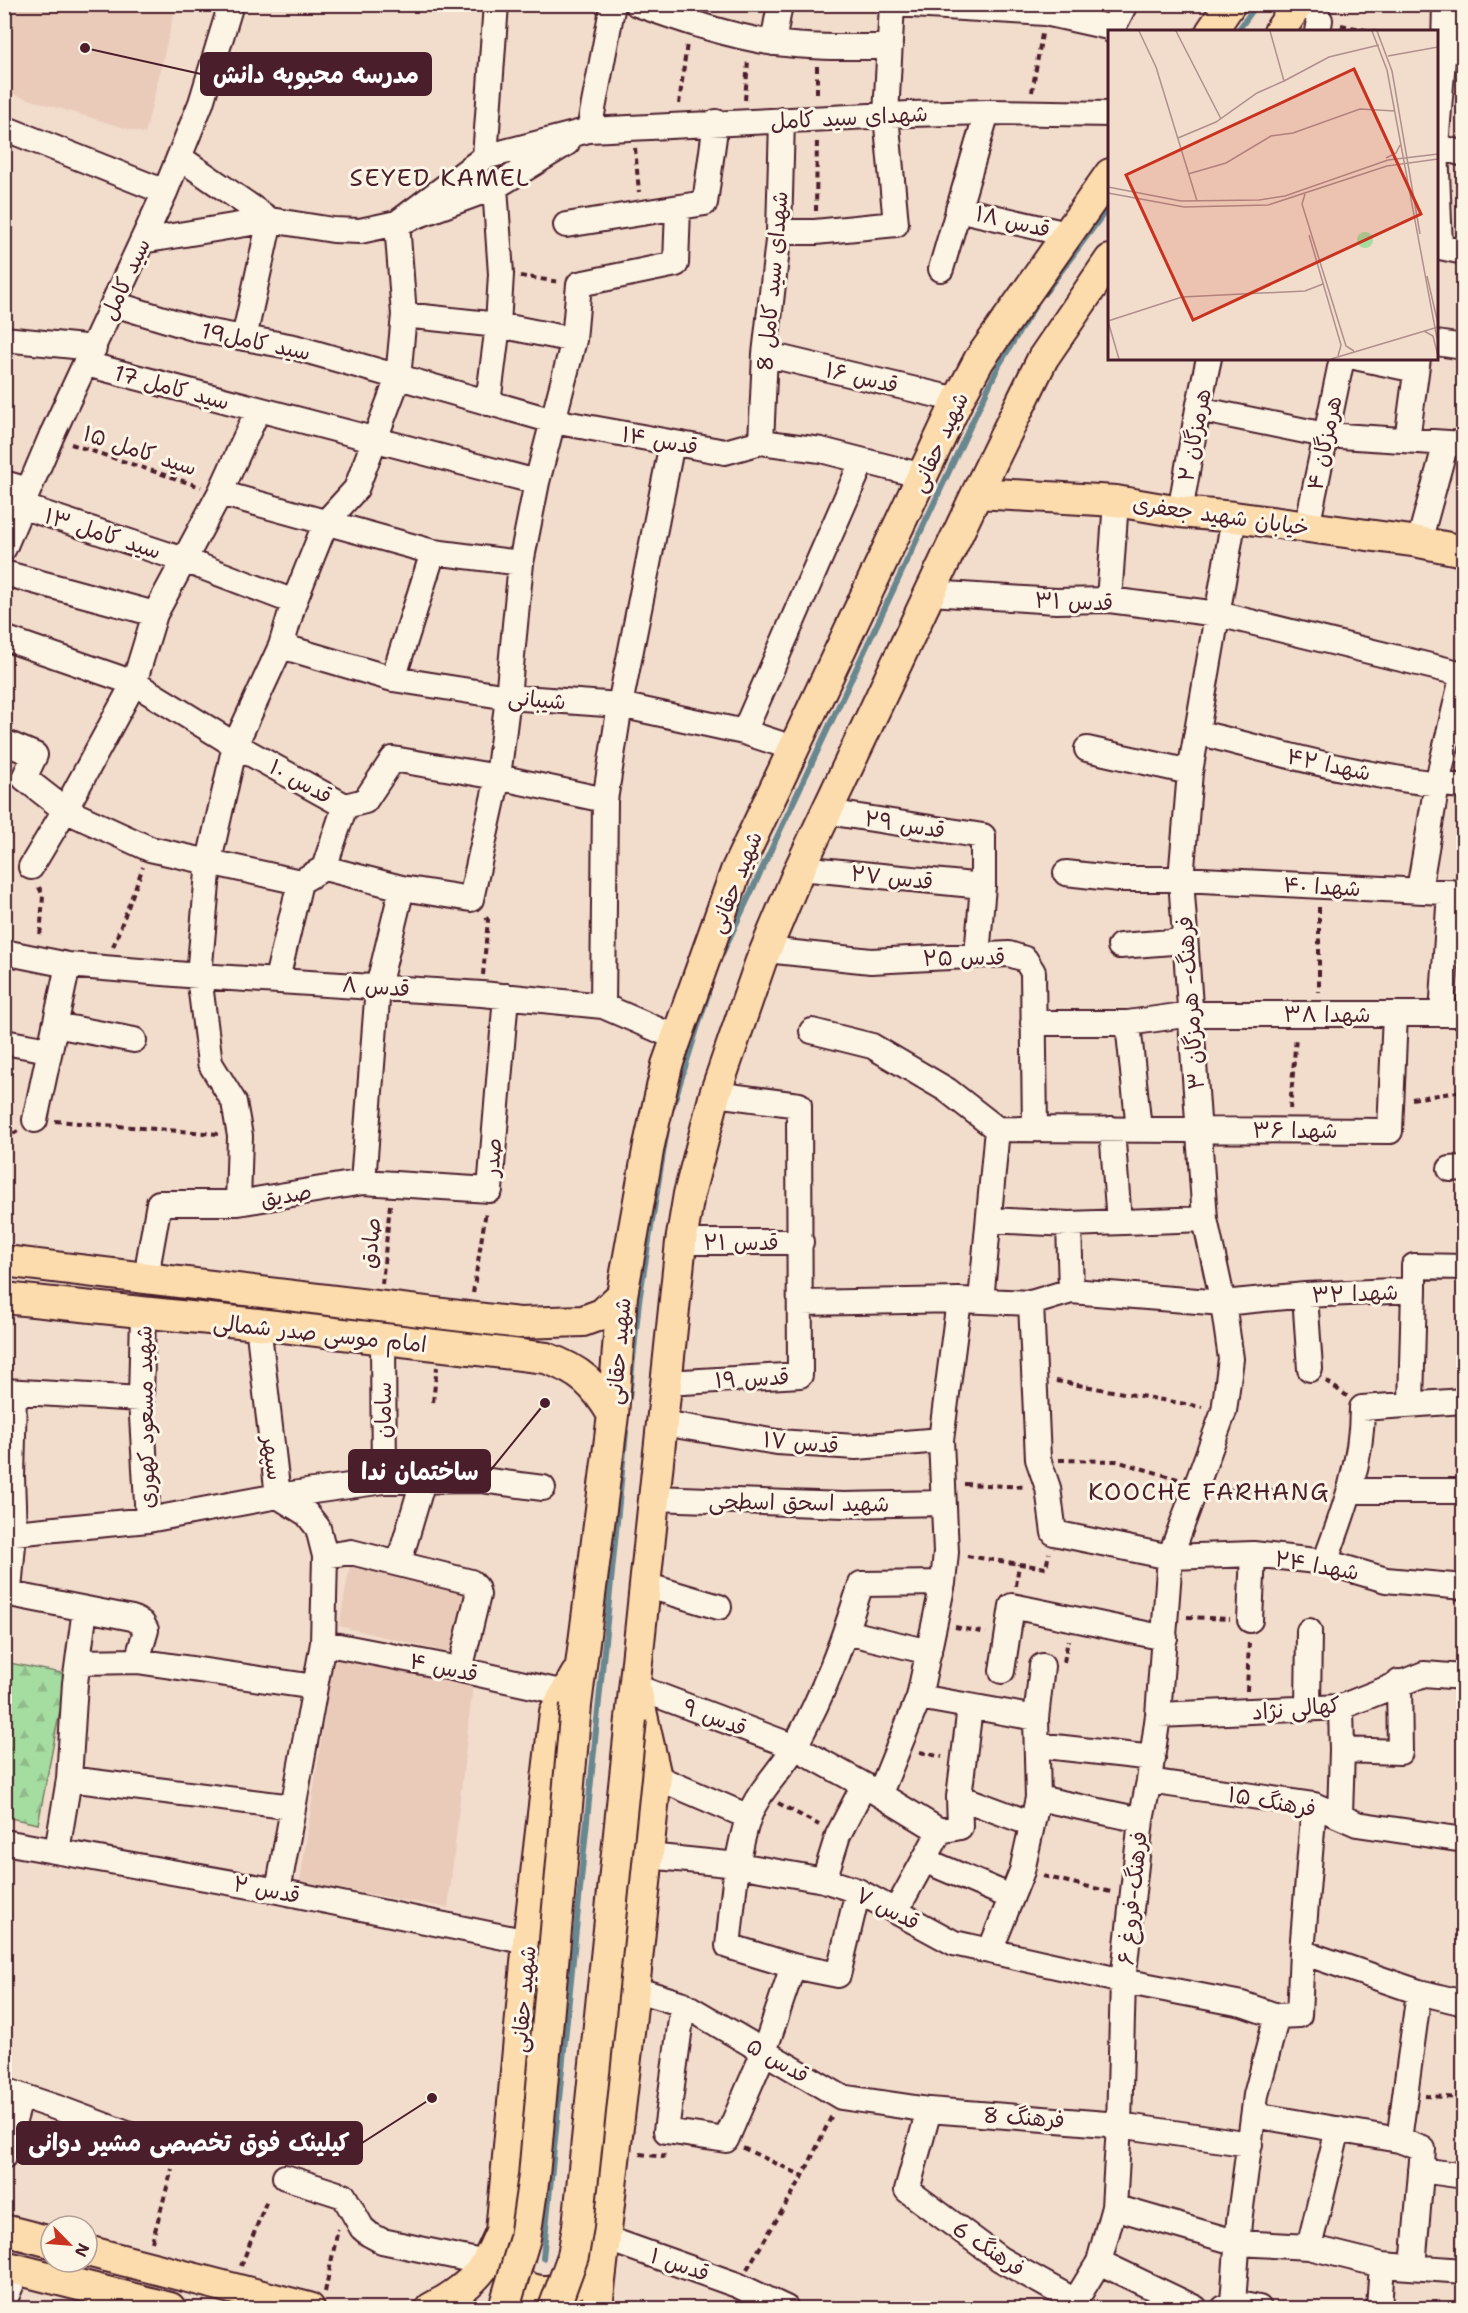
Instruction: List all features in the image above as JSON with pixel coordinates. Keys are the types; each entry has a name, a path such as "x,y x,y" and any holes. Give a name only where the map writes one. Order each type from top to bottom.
{"main road":[{"path":"1212,30 1230,4"},
{"path":"1283,30 1312,15"},
{"name":"شهید حقانی","path":"431,2308 446,2301 486,2263 501,2232 528,1942 555,1712 571,1699 580,1668 613,1415 622,1295 656,1111 667,1065 736,872 958,400 979,360 1108,177"},
{"path":"554,2308 573,2256 578,2226 681,1242 689,1194 715,1094 741,1015 800,868 977,493 1043,358 1108,263"},
{"name":"خیابان شهید جعفری","path":"977,493 1116,501 1180,512 1419,542 1464,551"},
{"name":"امام موسی صدر شمالی","path":"4,1261 519,1323 583,1321 602,1314 622,1295"},
{"name":"امام موسی صدر شمالی","path":"4,1298 258,1324 546,1358 566,1365 583,1377 600,1392 613,1415"},
{"path":"546,1358 555,1345 556,1335 549,1322"},
{"path":"599,2308 603,2248 634,1989 656,1777 636,1687"},
{"path":"504,2308 523,2246 534,2176 571,1699"},
{"path":"4,2230 39,2239"},
{"path":"501,2232 500,2245 507,2269 525,2286 537,2290 550,2292 562,2290 581,2280 603,2248"},
{"path":"99,2254 232,2289 317,2303"},
{"path":"11,2267 170,2308"}],"street":[{"name":"سید کامل","path":"4,548 51,437 165,192 201,103 231,4"},
{"path":"485,157 496,4"},
{"path":"590,130 613,4"},
{"path":"637,4 689,23 774,43 817,47 890,47"},
{"path":"774,43 780,4"},
{"path":"779,232 815,232 896,224 886,115 894,4 1046,9 1113,30 1125,4"},
{"path":"1438,132 1445,4"},
{"path":"941,268 987,112"},
{"name":"شهدای سید کامل","path":"397,223 485,157 590,130 886,115 987,112 1108,114"},
{"name":"شهدای سید کامل 8","path":"761,442 765,354 779,232 782,120"},
{"path":"566,225 705,203 716,122"},
{"path":"4,128 165,192"},
{"name":"شهدای سید کامل","path":"142,242 270,220 333,230 360,231 397,223 495,187 590,130"},
{"path":"1438,146 1464,154"},
{"path":"179,157 270,220 244,338"},
{"path":"488,403 498,325 501,274 495,187"},
{"path":"324,868 402,888 471,899 498,777 521,562 537,482 574,340 579,284 676,264 678,208"},
{"name":"قدس ۱۸","path":"958,209 1067,234"},
{"path":"238,1203 240,1136 234,1102 210,1063 199,976 208,861 235,745 281,646 294,602 326,522 356,489 398,378 404,315 397,223"},
{"path":"1438,255 1464,252"},
{"name":"سید کامل19","path":"114,304 200,330 294,346 398,378"},
{"path":"404,315 498,325 574,340"},
{"name":"سید کامل 17","path":"4,339 90,356 258,410 537,482"},
{"path":"1438,343 1464,347"},
{"name":"قدس ۱۶","path":"765,354 958,400"},
{"name":"هرمزگان ۲","path":"1180,512 1209,360"},
{"name":"هرمزگان ۴","path":"1307,527 1342,360"},
{"path":"1378,360 1417,364 1407,440"},
{"name":"قدس ۱۴","path":"398,378 553,421 725,452 761,442 821,450 923,476"},
{"path":"1198,408 1325,435 1455,444 1419,542"},
{"path":"31,867 65,810 134,682 155,615 220,493 258,410"},
{"path":"603,1006 605,800 620,705 672,443"},
{"path":"744,732 862,462"},
{"name":"سید کامل ۱۳","path":"4,483 24,498 294,602"},
{"path":"220,493 434,552 521,562"},
{"path":"1109,600 1116,501"},
{"name":"فرهنگ- هرمزگان ۳","path":"1196,1484 1224,1411 1231,1359 1223,1303 1205,1219 1181,879 1190,772 1234,517"},
{"path":"393,679 434,552"},
{"path":"4,573 155,615"},
{"name":"قدس ۳۱","path":"930,593 1056,601 1109,600 1218,614 1462,674"},
{"name":"قدس ۱۰","path":"4,638 134,682 235,745 345,806 365,801 393,759 498,777 605,800"},
{"name":"شیبانی","path":"281,646 393,679 508,697 620,705 744,732 793,748"},
{"path":"1419,890 1437,784 1462,674"},
{"name":"شهدا ۴۲","path":"1197,732 1326,766 1437,784 1464,786"},
{"path":"4,742 35,754 24,778 65,810 150,849 300,882 324,868 345,806"},
{"path":"1087,749 1190,772"},
{"name":"قدس ۲۹","path":"827,812 983,836 983,886"},
{"name":"قدس ۲۷","path":"800,868 983,886"},
{"name":"شهدا ۴۰","path":"1066,873 1119,879 1181,879 1457,892"},
{"path":"277,979 300,882"},
{"path":"977,955 983,886"},
{"path":"363,1182 378,987 402,888"},
{"path":"1453,1014 1457,892"},
{"path":"1120,946 1185,941"},
{"name":"قدس ۲۵","path":"766,950 871,961 1009,954 1025,959 1033,972 1035,1130"},
{"name":"قدس ۸","path":"4,952 68,965 199,976 277,979 482,994 603,1006 676,1038"},
{"path":"34,1120 68,965"},
{"name":"صدر","path":"490,1190 506,996"},
{"name":"شهدا ۳۸","path":"1033,1023 1128,1023 1191,1014 1453,1014"},
{"path":"1391,1102 1395,1014"},
{"path":"1128,1023 1139,1130"},
{"path":"55,1025 134,1040"},
{"path":"812,1031 872,1046 947,1090 997,1129 989,1220 941,1440 946,1552 943,1583 919,1697 898,1747 872,1789 838,1835 824,1880"},
{"path":"4,1042 49,1050"},
{"path":"715,1094 799,1105 801,1303"},
{"name":"شهدا ۳۶","path":"997,1129 1390,1131 1391,1102"},
{"path":"1112,1130 1119,1222"},
{"name":"صدیق","path":"148,1279 149,1259 159,1203 238,1203 363,1182 490,1190"},
{"path":"989,1220 1069,1224 1205,1219"},
{"path":"1069,1224 1071,1292"},
{"name":"قدس ۲۱","path":"681,1242 801,1242"},
{"name":"شهدا ۳۲","path":"801,1303 970,1300 1031,1303 1071,1292 1223,1303 1305,1294 1414,1290 1414,1266 1464,1267"},
{"path":"1411,1403 1414,1290"},
{"path":"1305,1294 1310,1369"},
{"name":"قدس ۱۹","path":"667,1383 800,1375 801,1303"},
{"path":"1031,1303 1038,1459 1048,1488 1054,1533"},
{"name":"شهید مسعود کهوری","path":"143,1314 141,1399 148,1520"},
{"name":"سپهر","path":"10,1549 278,1496 258,1324"},
{"name":"سامان","path":"382,1340 384,1481"},
{"path":"137,1661 146,1630 142,1623 132,1618 15,1595 9,1590 9,1392 141,1399"},
{"path":"1325,1562 1351,1491 1362,1432 1362,1408 1464,1401"},
{"name":"قدس ۱۷","path":"662,1423 777,1442 856,1447 941,1440"},
{"path":"278,1496 384,1481 481,1480 543,1488"},
{"path":"399,1562 423,1481"},
{"name":"فرهنگ-فروغ ۶","path":"1073,2305 1099,2262 1114,2207 1123,1981 1141,1820 1153,1758 1158,1715 1170,1557 1196,1484"},
{"path":"1351,1491 1464,1491"},
{"name":"شهید اسحق اسطحی","path":"654,1498 844,1505 943,1493"},
{"path":"278,1496 306,1515 318,1528 325,1556 323,1644 278,1891"},
{"name":"شهدا ۲۴","path":"1054,1533 1170,1557 1253,1554 1325,1562 1386,1580 1464,1587"},
{"path":"325,1556 351,1552 399,1562 471,1582 476,1587 478,1595 460,1670"},
{"path":"1250,1620 1253,1554"},
{"path":"858,1891 838,1975 793,1966 728,1946 738,1865 749,1817 760,1793 795,1747 826,1687 861,1584 943,1583"},
{"path":"645,1586 719,1608"},
{"path":"1002,1671 1012,1606 1071,1618 1165,1627"},
{"path":"57,1851 69,1779 75,1683 85,1609"},
{"path":"1308,1708 1309,1631"},
{"path":"846,1632 929,1652"},
{"name":"قدس ۴","path":"323,1644 460,1670 571,1699"},
{"path":"79,1662 137,1661 315,1687"},
{"path":"990,1951 1022,1871 1038,1798 1036,1718 1042,1666"},
{"name":"کهالی نژاد","path":"1158,1715 1341,1707 1399,1682 1424,1674 1464,1677"},
{"path":"1342,1750 1400,1752 1399,1682"},
{"name":"قدس ۹","path":"636,1687 795,1747 872,1789 940,1831"},
{"path":"919,1697 1036,1718"},
{"path":"896,1911 940,1831 960,1827 959,1797 970,1707"},
{"path":"1340,1815 1341,1707"},
{"path":"1037,1745 1153,1758"},
{"path":"656,1777 749,1817"},
{"path":"69,1779 293,1807"},
{"name":"فرهنگ ۱۵","path":"1149,1781 1314,1805 1357,1824 1464,1840"},
{"path":"959,1797 1032,1824"},
{"path":"1038,1798 1141,1820"},
{"path":"1123,1981 1242,2004 1277,2016 1299,2015 1314,1805"},
{"name":"قدس ۲","path":"4,1842 278,1891 528,1942"},
{"name":"قدس ۷","path":"648,1856 738,1865 824,1880 858,1891 954,1943 1123,1981"},
{"path":"924,1860 1011,1897"},
{"path":"1302,1952 1419,1992 1464,2003"},
{"path":"683,2004 666,2131 726,2140 764,2052 793,1966"},
{"name":"قدس ۵","path":"634,1989 683,2004 841,2097 929,2110"},
{"path":"1399,2140 1419,1992"},
{"path":"1259,2308 1228,2306 1256,2095 1277,2016"},
{"path":"4,2156 13,2093 154,2144 188,2149"},
{"name":"فرهنگ 8","path":"929,2110 1119,2125 1250,2144"},
{"name":"فرهنگ 6","path":"929,2110 907,2190 1000,2259 1073,2305"},
{"path":"1254,2115 1399,2140 1423,2149 1413,2267"},
{"path":"1309,2247 1338,2129"},
{"path":"1421,2170 1464,2176"},
{"path":"285,2177 344,2196 362,2228 382,2241 486,2263"},
{"path":"1114,2207 1238,2243 1309,2247 1382,2265 1464,2271"},
{"name":"قدس ۱","path":"603,2248 786,2308"},
{"path":"1099,2262 1195,2308"},
{"path":"1379,2308 1382,2265"},
{"path":"4,2302 11,2267"}],"path":[{"path":"1029,113 1046,9"},
{"path":"1312,15 1368,30"},
{"path":"676,125 689,23"},
{"path":"743,122 750,37"},
{"path":"815,232 817,47"},
{"path":"633,127 640,213"},
{"path":"501,274 579,284"},
{"name":"سید کامل ۱۵","path":"51,437 220,493"},
{"path":"105,968 150,849"},
{"path":"31,867 43,896 39,959"},
{"path":"1288,1130 1309,1014 1318,885"},
{"path":"471,899 488,920 482,994"},
{"path":"1391,1102 1464,1091"},
{"path":"4,1139 34,1120 240,1136"},
{"name":"صادق","path":"378,1306 392,1184"},
{"name":"صدر","path":"468,1317 490,1190"},
{"path":"433,1402 439,1346"},
{"path":"1310,1369 1362,1408"},
{"path":"1034,1377 1224,1411"},
{"path":"1038,1459 1116,1461 1196,1484 1233,1491 1351,1491"},
{"path":"943,1493 1048,1488"},
{"path":"946,1552 1046,1568 1054,1533"},
{"path":"1042,1666 1062,1671 1071,1618"},
{"path":"1165,1627 1250,1620 1246,1712"},
{"path":"934,1623 1007,1638"},
{"path":"898,1747 964,1761"},
{"path":"760,1793 838,1835"},
{"path":"1022,1871 1133,1897"},
{"path":"1405,2096 1464,2098"},
{"path":"744,2294 841,2097"},
{"path":"615,2151 663,2157 666,2131"},
{"path":"726,2140 803,2176"},
{"path":"145,2266 188,2149"},
{"path":"317,2303 344,2196"},
{"path":"232,2289 267,2200"}],"shaded area":[{"path":"4,5 176,5 145,134 5,92"},
{"path":"352,1555 472,1589 454,1654 339,1626"},
{"path":"334,1653 473,1683 448,1908 300,1882"}],"green space":[{"path":"4,1662 67,1674 38,1824 5,1817"}],"waterway":[{"path":"1238,30 1257,4"},
{"path":"1044,294 1108,208"},
{"path":"721,956 999,365 1036,304"},
{"path":"673,1105 708,994"},
{"path":"629,1398 639,1301 667,1129"},
{"path":"543,2258 626,1432"}],"place":[{"name":"مدرسه محبوبه دانش","path":"85,48"},
{"name":"ساختمان ندا","path":"545,1403"},
{"name":"کیلینک فوق تخصصی مشیر دوانی","path":"432,2098"}],"district":[{"name":"SEYED KAMEL","path":"440,178"},
{"name":"KOOCHE FARHANG","path":"1209,1492"}]}
